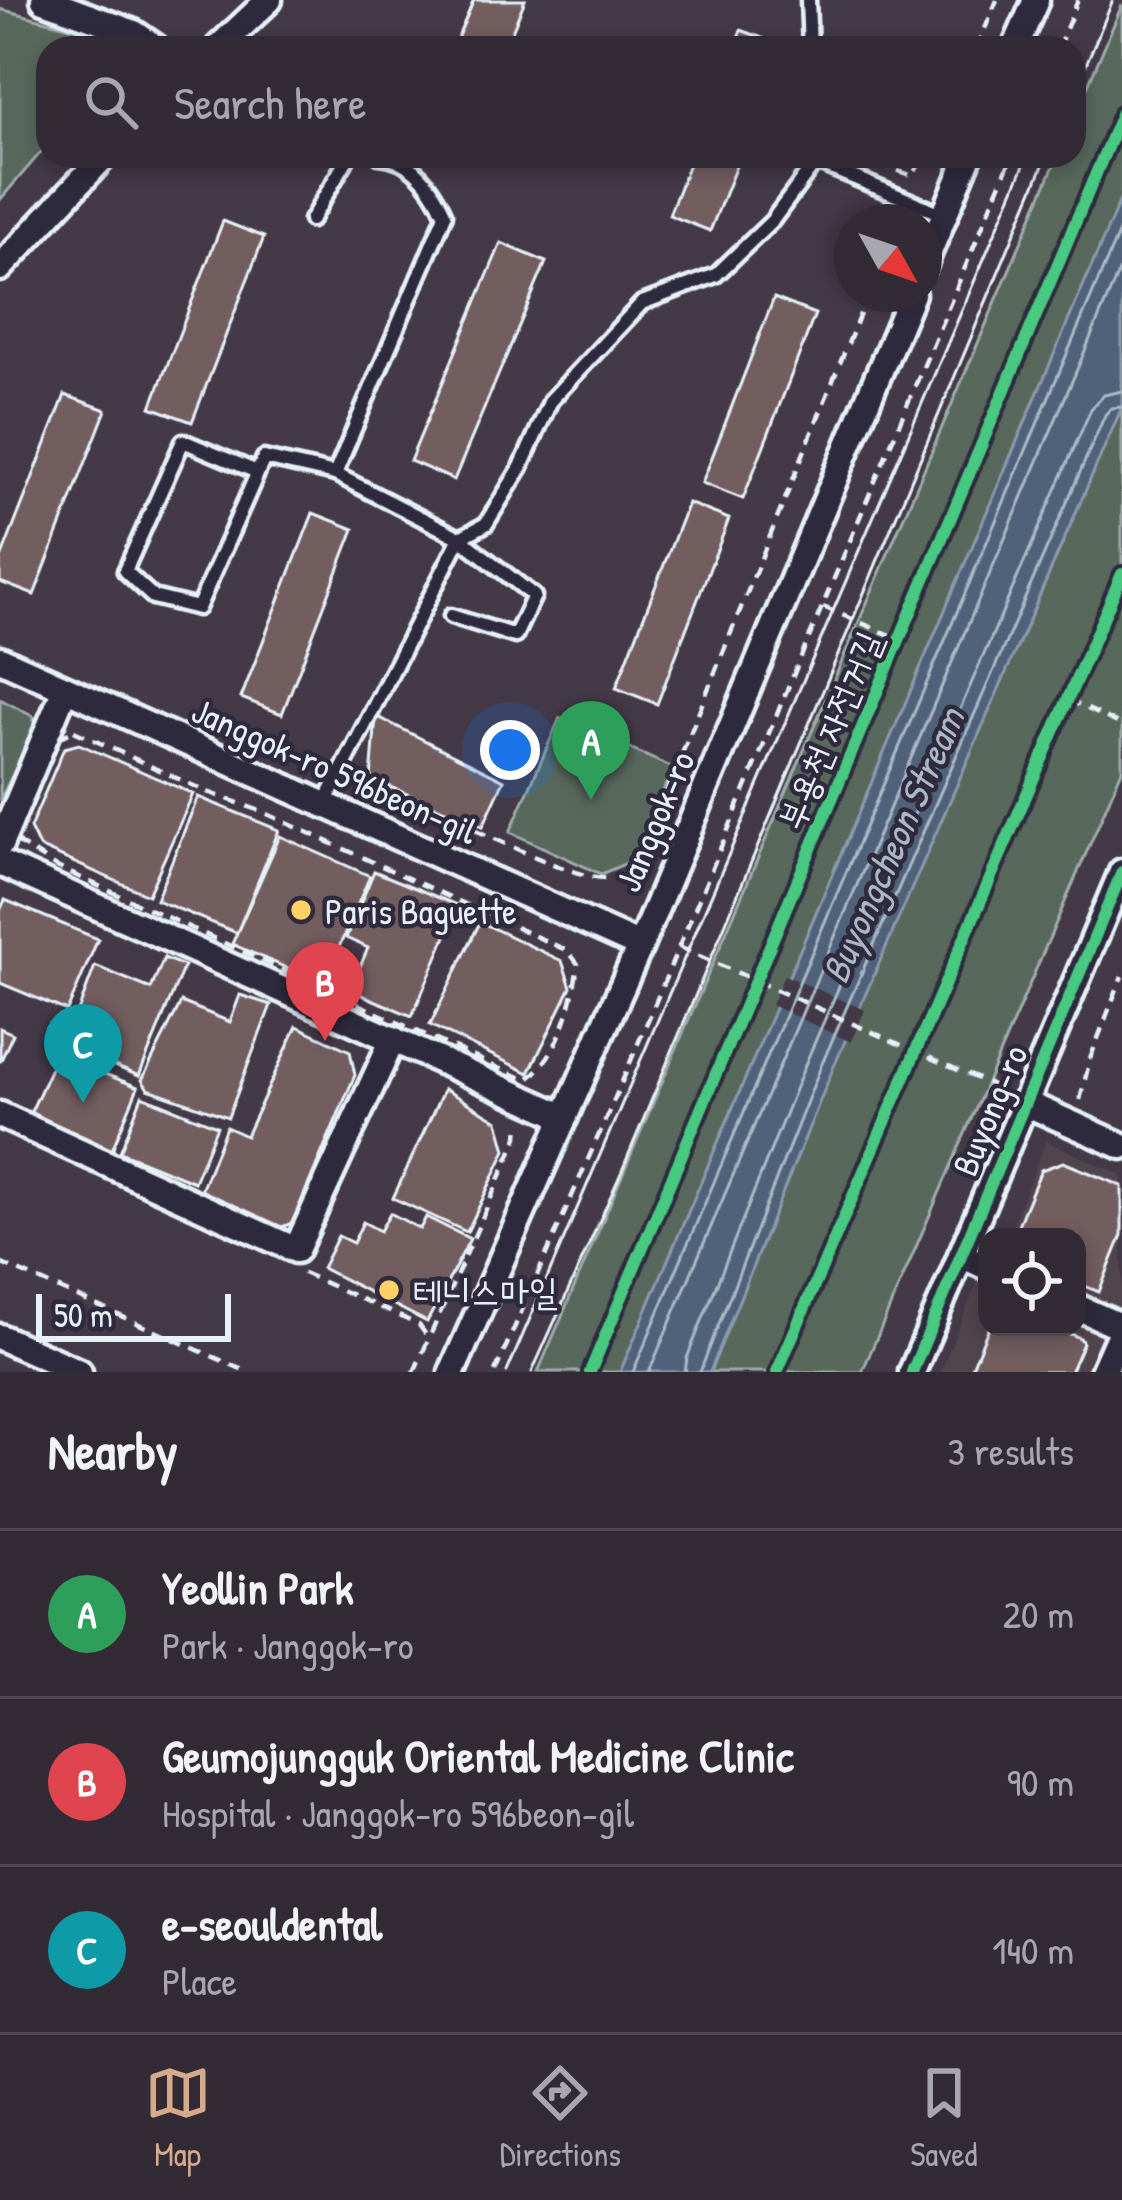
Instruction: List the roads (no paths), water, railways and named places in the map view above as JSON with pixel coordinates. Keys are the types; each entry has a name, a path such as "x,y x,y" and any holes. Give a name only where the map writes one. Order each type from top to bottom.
{"street":[{"path":"44,0 138,36"},
{"path":"231,36 269,0"},
{"path":"1020,36 1036,0"},
{"path":"0,268 93,168"},
{"path":"942,219 964,168"},
{"name":"Janggok-ro","path":"452,1372 640,946 904,312"},
{"name":"Janggok-ro 596beon-gil","path":"0,659 640,946"},
{"path":"0,845 65,689"},
{"path":"0,863 566,1117"},
{"name":"Buyong-ro","path":"912,1372 1122,872"},
{"path":"0,1114 296,1250 393,1040"},
{"path":"1025,1103 1122,1146"},
{"path":"961,1256 978,1263"},
{"path":"1086,1311 1122,1328 1103,1372"},
{"path":"0,1336 79,1372"}],"lane":[{"path":"808,0 810,36"},
{"path":"311,220 342,168"},
{"path":"335,474 445,215 431,183 407,168"},
{"path":"324,805 460,538 486,524 521,467 551,400 642,303 716,275 772,221 808,168"},
{"path":"833,168 944,214"},
{"path":"257,472 183,441 125,571 153,597 198,608 264,458 335,474 460,538 534,596 515,636 451,616"}],"water":[{"name":"Buyongcheon Stream","path":"1122,195 1122,407 832,1071 710,1372 620,1372"}],"tram line":[{"path":"1086,64 1113,0"},
{"path":"507,1372 1023,168"},
{"path":"532,1372 621,1173 1042,168"}],"place":[{"name":"Yeollin Park","path":"591,800"},
{"name":"Paris Baguette","path":"301,910"},
{"name":"Geumojungguk Oriental Medicine Clinic","path":"325,1041"},
{"name":"e-seouldental","path":"83,1103"},
{"name":"테니스마일","path":"389,1290"}]}
